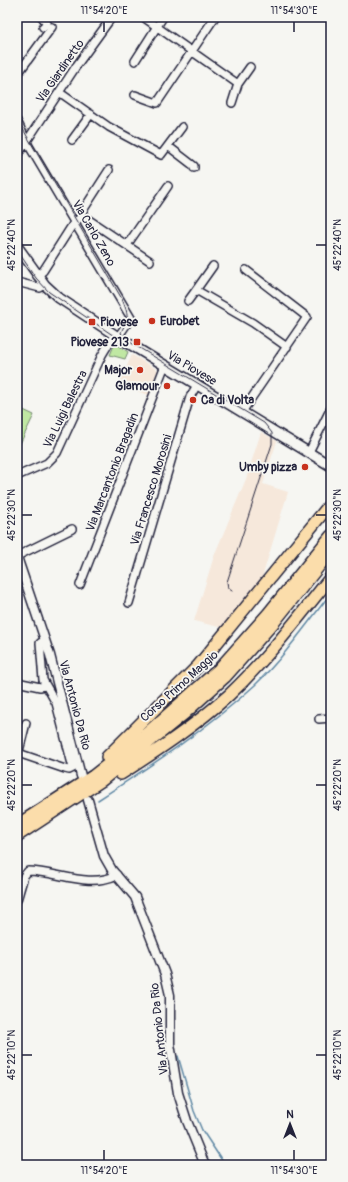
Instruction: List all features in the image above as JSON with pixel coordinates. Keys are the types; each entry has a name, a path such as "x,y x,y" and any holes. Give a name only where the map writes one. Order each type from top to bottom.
{"highway":[{"path":"41,816 93,770 182,682 230,628 331,503"},
{"name":"Corso Primo Maggio","path":"222,673 331,536"},
{"name":"Corso Primo Maggio","path":"17,836 222,673 275,621 331,551"},
{"path":"41,816 83,799 150,755 216,706 250,674 271,651 331,577"},
{"name":"Corso Primo Maggio","path":"17,825 41,816"}],"main road":[{"name":"Via Piovese","path":"17,246 37,276 59,298 118,337 331,466"}],"street":[{"path":"42,17 47,22 43,27"},
{"name":"Via Giardinetto","path":"17,156 59,92 112,17"},
{"path":"143,17 238,84"},
{"path":"134,61 163,17"},
{"path":"136,95 157,103 215,17"},
{"path":"17,75 52,26"},
{"path":"232,103 238,84 250,67"},
{"path":"59,92 110,126 161,155 182,127"},
{"path":"72,140 92,114"},
{"path":"17,121 27,140"},
{"name":"Via Carlo Zeno","path":"27,140 78,220 131,318 118,337"},
{"path":"168,146 194,166 194,168"},
{"path":"37,276 43,271 78,220 109,170"},
{"path":"127,245 168,186"},
{"path":"78,220 86,218 150,261"},
{"path":"188,302 213,266"},
{"path":"242,412 307,317 246,270"},
{"path":"17,282 40,288 45,285"},
{"path":"196,290 253,323 287,346"},
{"name":"Via Luigi Balestra","path":"17,476 46,463 57,453 102,355 111,340 118,337"},
{"name":"Via Marcantonio Bragadin","path":"80,585 165,365"},
{"name":"Via Francesco Morosini","path":"129,603 190,397 197,385"},
{"path":"309,452 331,408"},
{"name":"Via Antonio Da Rio","path":"72,529 18,560 45,640 82,776"},
{"name":"Via Antonio Da Rio","path":"26,723 19,751 21,754 65,769 69,770 73,768 56,703 45,686 40,668 40,643 45,640"},
{"path":"17,682 40,687 45,686"},
{"path":"319,719 331,718"},
{"name":"Via Antonio Da Rio","path":"88,800 99,844 104,856 117,875 130,890 139,905 165,974 170,995 170,1044 178,1093 187,1121 205,1165"},
{"path":"17,900 24,876 28,871 89,880 105,879 117,875"}],"shaded area":[{"path":"132,355 158,370 149,395 118,385"},
{"path":"261,432 277,441 263,484 288,492 261,581 223,628 194,621 214,556 246,479"}],"green space":[{"path":"115,343 128,352 125,359 110,355"},
{"path":"17,407 34,415 17,450"}],"waterway":[{"path":"98,800 159,760 218,717 237,701 265,675 304,629 331,593"},
{"path":"178,1056 194,1111 202,1130 225,1165"}],"tram line":[{"path":"17,119 122,299 127,313 126,323 121,332 123,338 264,423 272,433 272,444 227,582 228,588 232,591"},
{"path":"17,250 36,278 49,292 126,344"}],"place":[{"name":"Eurobet","path":"152,321"},
{"name":"Piovese","path":"92,322"},
{"name":"Piovese 213","path":"137,342"},
{"name":"Major","path":"140,370"},
{"name":"Glamour","path":"167,386"},
{"name":"Ca di Volta","path":"193,400"},
{"name":"Umby pizza","path":"305,467"}]}
